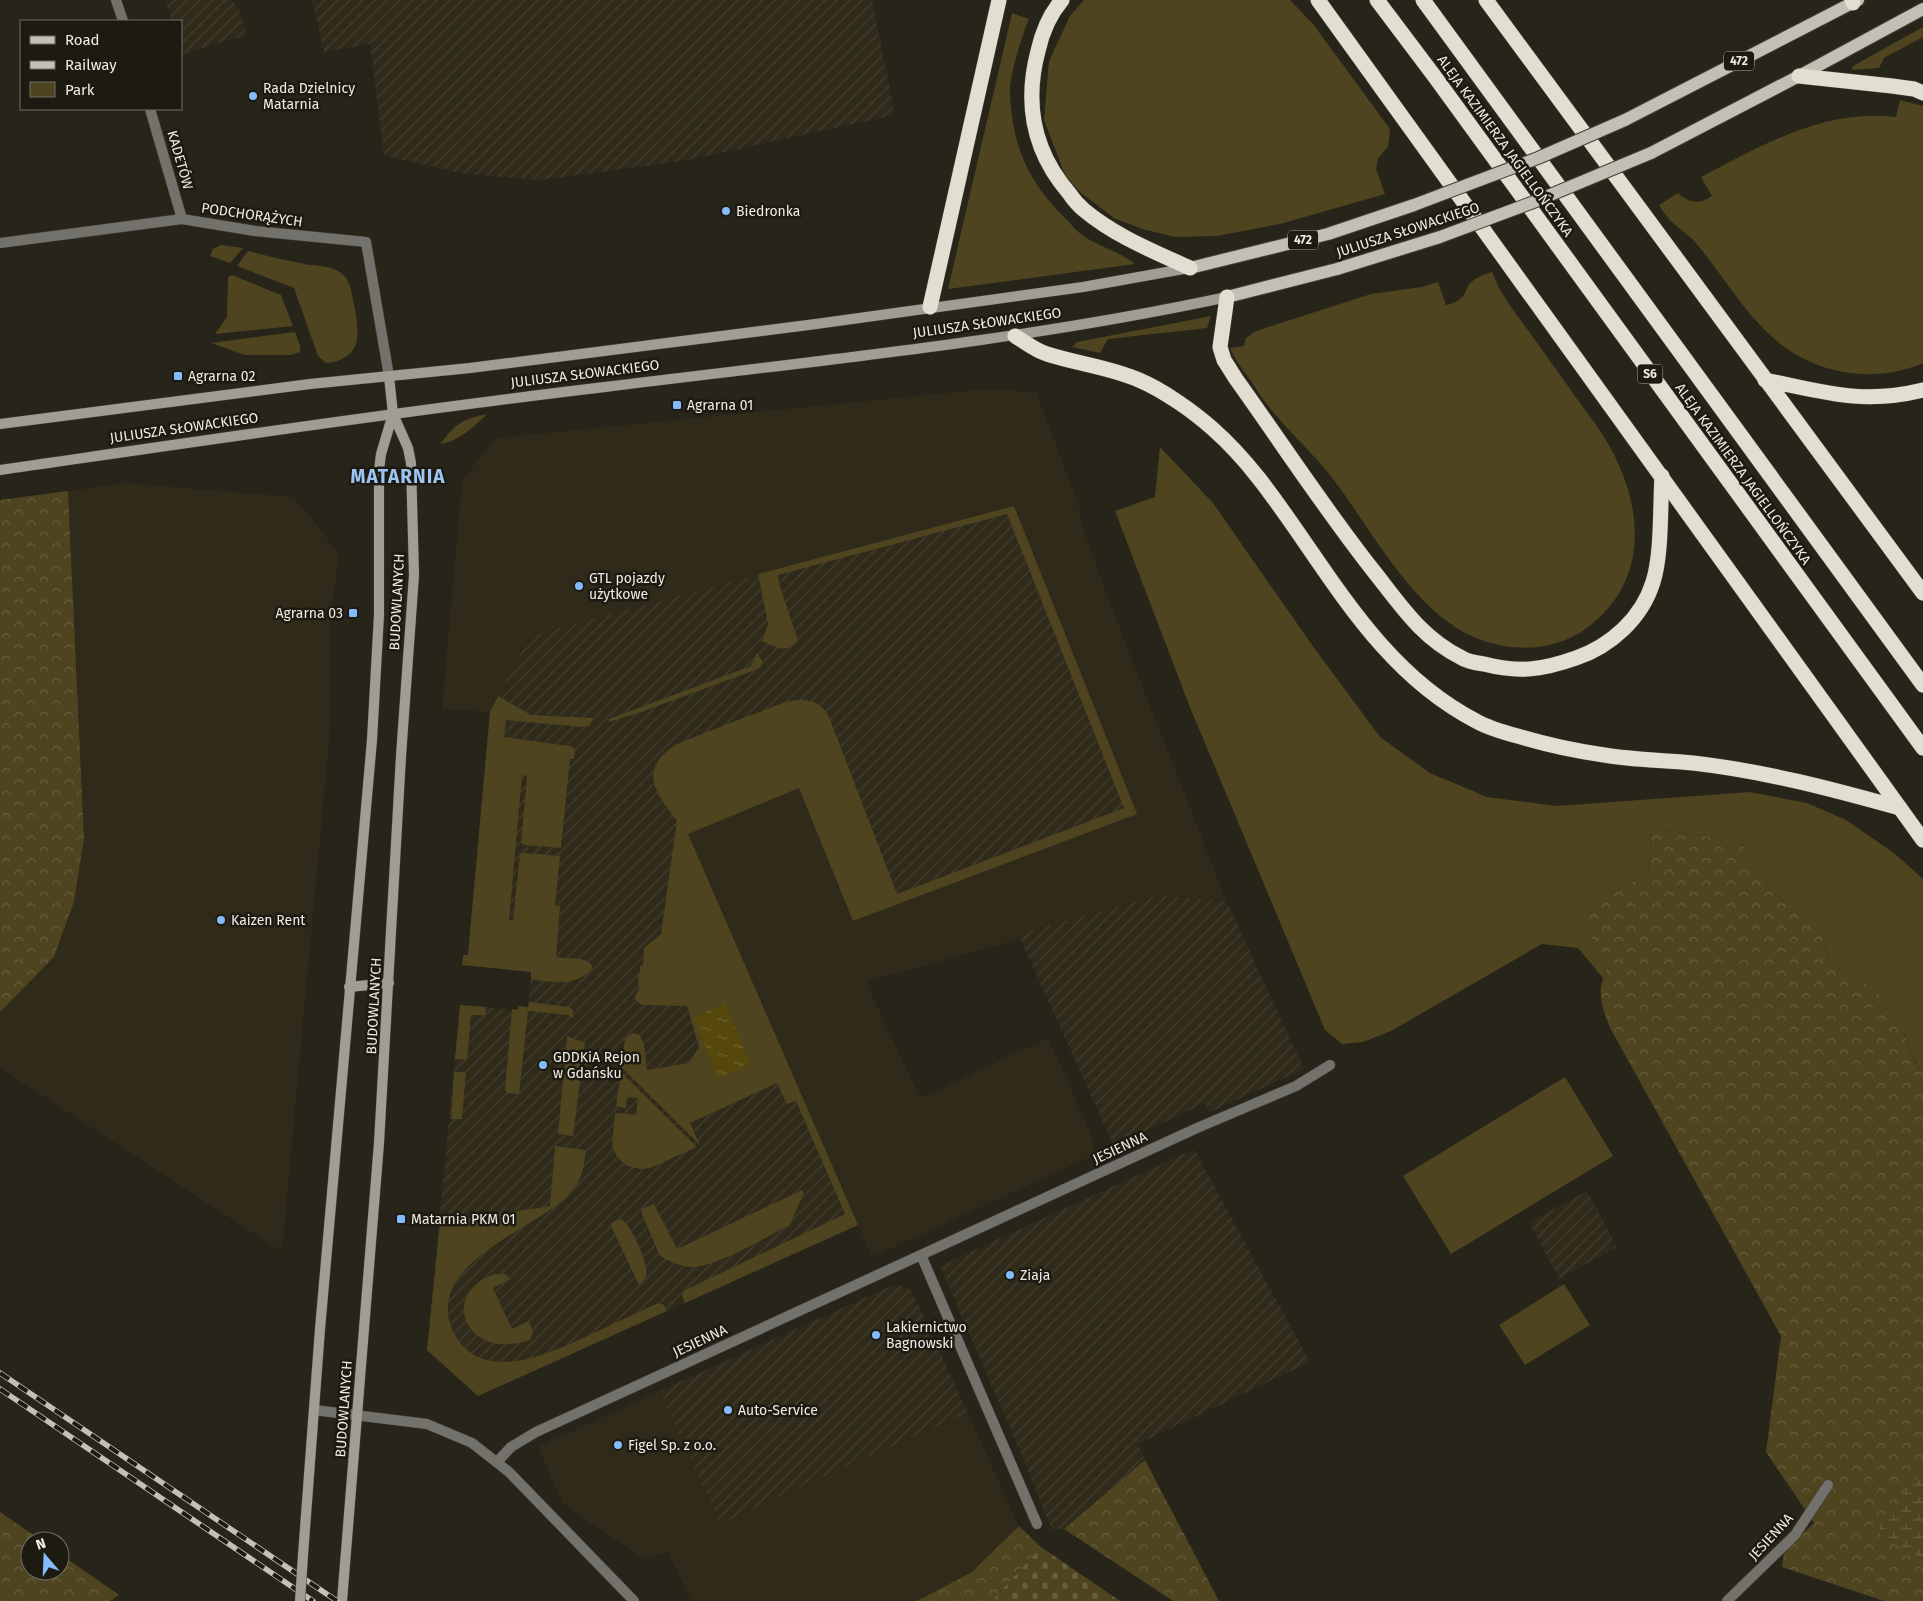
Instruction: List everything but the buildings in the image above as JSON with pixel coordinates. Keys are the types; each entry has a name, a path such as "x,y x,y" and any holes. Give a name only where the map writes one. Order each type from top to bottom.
{"highway":[{"path":"930,307 1000,0"},
{"path":"1062,0 1055,8 1040,39 1032,73 1031,103 1035,129 1042,152 1056,177 1082,208 1102,224 1126,238 1190,268"},
{"path":"1318,0 1923,840"},
{"name":"ALEJA KAZIMIERZA JAGIELLOŃCZYKA","path":"1377,0 1436,77 1923,748"},
{"name":"ALEJA KAZIMIERZA JAGIELLOŃCZYKA","path":"1423,0 1923,685"},
{"path":"1486,0 1923,593"},
{"path":"1800,76 1892,86 1923,93"},
{"path":"1227,297 1220,347 1224,360 1350,542 1413,622 1435,642 1464,659 1494,667 1527,671 1559,664 1591,653 1619,634 1640,610 1653,582 1658,561 1662,476"},
{"path":"1015,336 1044,354 1106,368 1141,380 1212,428 1241,456 1270,493 1349,606 1394,659 1413,678 1477,722 1538,742 1606,755 1694,763 1774,776 1900,808"},
{"path":"1765,380 1860,398 1901,396 1923,390"}],"main road":[{"name":"JULIUSZA SŁOWACKIEGO","path":"0,424 310,384 470,368 777,329 1083,287 1190,268 1328,234 1414,205 1538,158 1625,120 1854,1"},
{"name":"JULIUSZA SŁOWACKIEGO","path":"0,470 394,414 1015,336 1151,314 1227,297 1337,269 1440,237 1532,203 1650,153 1800,76 1923,9"},
{"name":"BUDOWLANYCH","path":"342,1601 379,1143 401,756 414,575 411,463 408,448 394,414 389,376"},
{"name":"BUDOWLANYCH","path":"300,1601 349,987 372,740 379,615 379,470 381,454 394,414"},
{"path":"349,987 389,983"}],"street":[{"path":"116,0 123,20"},
{"name":"KADETÓW","path":"150,110 182,219"},
{"name":"PODCHORĄŻYCH","path":"0,243 182,219 254,231 366,242 389,376"},
{"name":"JESIENNA","path":"497,1462 511,1447 536,1432 1188,1132 1296,1086 1330,1065"},
{"path":"921,1255 1037,1524"},
{"path":"314,1410 427,1424 472,1443 497,1462 634,1601"},
{"name":"JESIENNA","path":"1727,1601 1795,1535 1828,1485"}],"shaded area":[{"path":"165,0 232,0 239,9 247,35 183,54 182,20 172,20"},
{"path":"312,0 872,0 895,115 683,161 540,180 466,174 384,156 370,44 324,52"},
{"path":"986,389 1036,392 1079,505 1082,525 1108,598 1227,902 1161,895 1018,934 1020,939 866,982 920,1098 1048,1038 1092,1136 1094,1148 1092,1156 872,1257 688,834 799,788 853,921 1014,506 530,636 490,712 442,709 462,480 496,438"},
{"path":"125,483 293,497 339,554 330,620 329,741 282,1252 0,1068 0,1012 54,957 74,902 84,838 68,491"},
{"path":"1014,506 1137,814 853,921 799,788 688,834 858,1225 478,1396 427,1350 460,1005 518,1010 518,1006 528,1007 532,962 468,955 490,712 529,636"},
{"path":"1161,895 1227,902 1304,1069 1210,1112 1205,1103 1114,1146 1018,934"},
{"name":"Ziaja","path":"1194,1149 1310,1362 1138,1444 1145,1460 1064,1529 1052,1530 940,1266"},
{"path":"1587,1191 1617,1247 1559,1279 1529,1222"},
{"path":"895,1284 911,1289 968,1413 778,1497 737,1516 721,1526 659,1391"},
{"path":"659,1391 721,1526 737,1516 778,1497 968,1413 1019,1526 972,1572 917,1601 691,1601 667,1551 645,1560 563,1504 538,1447"}],"green space":[{"path":"1084,0 1290,0 1313,24 1390,129 1388,147 1378,158 1376,169 1385,194 1280,224 1217,236 1175,237 1142,229 1114,218 1081,193 1065,175 1044,120 1049,61 1070,16"},
{"path":"1012,13 1029,19 1014,66 1010,86 1014,129 1024,162 1041,191 1082,235 1135,264 948,289"},
{"path":"1923,27 1923,37 1884,58 1879,68 1852,70 1853,66"},
{"path":"1900,100 1923,106 1923,363 1903,370 1883,373 1843,372 1823,367 1804,359 1770,335 1740,302 1696,243 1670,220 1659,205 1678,193 1694,202 1707,199 1712,196 1701,177 1795,132 1844,118 1869,116 1896,117"},
{"path":"221,245 243,248 230,263 210,256 213,249"},
{"path":"248,251 330,268 346,277 350,286 357,324 356,342 353,350 347,356 326,363 318,356 294,288 237,266"},
{"path":"1492,272 1511,307 1610,447 1629,495 1634,519 1635,544 1630,567 1622,589 1607,610 1587,628 1574,636 1561,642 1532,648 1503,646 1474,637 1452,625 1432,609 1395,567 1326,470 1268,405 1239,365 1230,348 1244,346 1246,338 1256,331 1371,294 1422,287 1438,282 1446,305 1458,301 1471,282"},
{"path":"232,275 281,295 293,326 215,334 227,317 228,277"},
{"path":"1211,316 1207,328 1108,339 1100,353 1072,347 1077,342"},
{"path":"295,332 300,352 291,355 245,355 211,343"},
{"path":"487,414 460,437 440,444 460,423"},
{"path":"1160,447 1213,503 1312,645 1380,737 1430,773 1487,797 1557,806 1750,792 1807,803 1846,820 1894,853 1923,879 1923,1071 1920,1071 1905,1037 1874,987 1830,964 1818,921 1774,894 1739,840 1652,829 1648,873 1577,911 1606,971 1603,978 1578,948 1542,944 1391,1031 1363,1042 1342,1044 1325,1030 1189,705 1115,511 1155,497"},
{"path":"68,491 84,838 74,902 54,957 0,1012 0,500"},
{"path":"1014,506 1137,814 853,921 799,788 688,834 858,1225 685,1303 682,1296 685,1290 845,1214 796,1101 787,1104 777,1083 690,1123 700,1145 621,1067 625,1039 632,1033 640,1035 644,1044 647,1070 689,1063 699,1047 687,1006 642,1005 634,999 639,989 638,974 640,966 643,965 644,948 661,934 677,821 657,791 654,772 657,763 665,753 677,744 779,704 802,700 818,704 829,717 897,894 1124,808 1007,514 778,575 780,587 798,640 794,645 786,648 776,647 762,641 768,624 758,574"},
{"path":"757,653 763,662 758,669 609,722 609,719 751,666"},
{"path":"498,696 531,715 593,718 590,726 582,727 506,720 504,737 569,746 573,747 575,751 574,759 570,759 561,848 524,845 521,843 527,776 522,775 509,920 513,921 520,854 560,856 555,906 560,906 556,957 584,960 591,964 592,968 586,975 570,981 557,982 531,979 531,972 462,965 463,955 468,955 490,712"},
{"path":"1652,829 1739,840 1774,894 1818,921 1830,964 1874,987 1905,1037 1919,1070 1923,1071 1923,1601 1884,1601 1782,1567 1784,1552 1814,1523 1766,1452 1781,1336 1609,1026 1601,999 1601,986 1606,971 1577,911 1648,873"},
{"path":"529,1002 569,1007 573,1010 573,1017 528,1011 519,1094 507,1093 505,1090 512,1009 518,1010 518,1006 528,1007"},
{"path":"460,1005 486,1007 485,1015 471,1015 467,1060 455,1059"},
{"path":"567,1036 585,1043 573,1136 558,1134"},
{"path":"454,1072 466,1072 462,1119 451,1119"},
{"path":"621,1072 697,1147 650,1168 641,1169 627,1166 617,1157 612,1146 615,1113 636,1115 638,1098 627,1097 626,1108 616,1106"},
{"path":"1565,1077 1613,1156 1451,1254 1403,1176"},
{"path":"555,1146 586,1150 584,1165 578,1183 564,1200 481,1255 460,1276 450,1294 448,1315 452,1329 464,1347 480,1358 499,1362 519,1360 560,1348 658,1303 664,1305 667,1311 478,1396 427,1350 440,1223 550,1206"},
{"path":"802,1190 804,1192 790,1225 715,1262 693,1267 672,1262 660,1256 642,1214 642,1209 654,1204 677,1249"},
{"path":"621,1219 635,1237 645,1263 646,1277 639,1285 611,1226 611,1223"},
{"path":"495,1274 505,1274 511,1279 493,1288 512,1329 529,1321 533,1333 530,1340 507,1344 489,1342 475,1334 467,1322 464,1309 467,1295 477,1283"},
{"path":"1564,1284 1590,1325 1525,1365 1499,1325"},
{"path":"1145,1460 1219,1601 1173,1601 1064,1529"},
{"path":"1923,1471 1923,1559 1880,1536 1880,1520"},
{"path":"0,1512 28,1531 20,1531 20,1581 70,1581 70,1561 119,1595 110,1601 0,1601"},
{"path":"1019,1526 1041,1547 992,1601 917,1601 972,1572"},
{"path":"1041,1547 1120,1601 992,1601"}],"water":[{"path":"725,1003 750,1064 718,1078 694,1017"}],"railway":[{"path":"0,1373 337,1601"},
{"path":"0,1389 313,1601"}],"place":[{"name":"Rada Dzielnicy Matarnia","path":"253,96"},
{"name":"Biedronka","path":"726,211"},
{"name":"Agrarna 02","path":"178,376"},
{"name":"Agrarna 01","path":"677,405"},
{"name":"GTL pojazdy użytkowe","path":"579,586"},
{"name":"Agrarna 03","path":"353,613"},
{"name":"Kaizen Rent","path":"221,920"},
{"name":"GDDKiA Rejon w Gdańsku","path":"543,1065"},
{"name":"Matarnia PKM 01","path":"401,1219"},
{"name":"Ziaja","path":"1010,1275"},
{"name":"Lakiernictwo Bagnowski","path":"876,1335"},
{"name":"Auto-Service","path":"728,1410"},
{"name":"Figel Sp. z o.o.","path":"618,1445"}],"district":[{"name":"MATARNIA","path":"398,476"}]}
